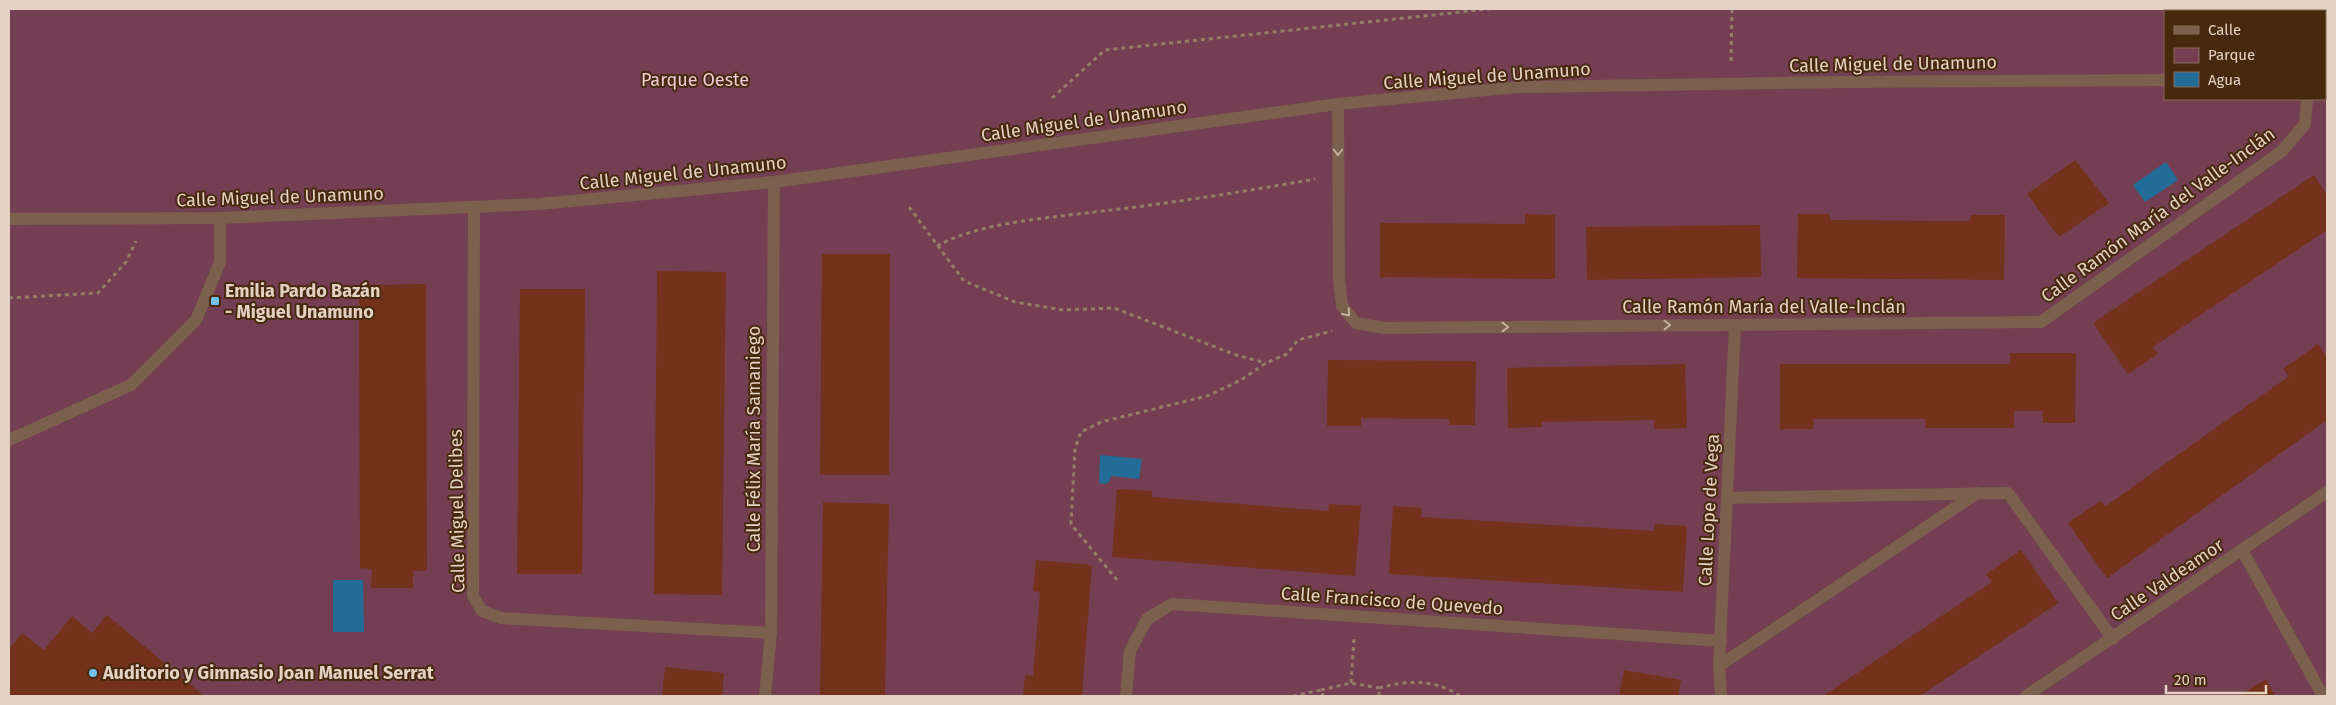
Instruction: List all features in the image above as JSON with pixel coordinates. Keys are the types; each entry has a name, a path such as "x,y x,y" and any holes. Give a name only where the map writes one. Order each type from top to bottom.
{"street":[{"name":"Calle Miguel de Unamuno","path":"9,219 220,218 539,204 774,182 1338,104 1518,87 2164,80"},
{"name":"Calle Ramón María del Valle-Inclán","path":"1356,323 1384,328 2041,322 2282,151 2305,124 2307,100"},
{"path":"1338,104 1339,280 1342,306 1356,323"},
{"name":"Calle Félix María Samaniego","path":"764,696 770,633 774,182"},
{"name":"Calle Miguel Delibes","path":"474,208 473,596 482,611 501,618 770,633"},
{"path":"9,440 131,385 196,320 220,262 220,218"},
{"name":"Calle Lope de Vega","path":"1721,696 1719,666 1735,325"},
{"name":"Calle Valdeamor","path":"2026,696 2327,492"},
{"path":"1719,666 1977,493"},
{"path":"1727,498 2008,493 2112,639"},
{"path":"2242,550 2324,696"},
{"name":"Calle Francisco de Quevedo","path":"1126,696 1130,651 1147,619 1172,604 1720,641"}],"path":[{"path":"1052,98 1105,50 1489,9"},
{"path":"1731,84 1732,9"},
{"path":"937,246 955,236 1028,221 1261,188 1338,175"},
{"path":"909,208 964,281 1015,302 1063,310 1114,308 1236,355 1266,363"},
{"path":"9,298 98,294 126,262 148,219"},
{"path":"1117,580 1071,524 1075,448 1081,432 1101,422 1207,396 1241,380 1266,363 1287,354 1298,340 1356,323"},
{"path":"1351,683 1355,616"},
{"path":"1293,696 1351,683 1378,688 1400,682 1422,681 1452,690 1460,696"},
{"path":"1378,688 1379,696"},
{"path":"1321,690 1323,696"}],"green space":[{"name":"Parque Oeste","path":"9,9 2327,9 2327,696 9,696"}],"water":[{"path":"2166,162 2178,180 2145,202 2133,185"},
{"path":"1100,455 1142,459 1139,479 1111,476 1109,482 1105,484 1099,483"},
{"path":"333,580 363,580 364,632 333,632"}],"building":[{"path":"2075,160 2109,203 2059,237 2027,194"},
{"path":"2314,175 2327,195 2327,230 2153,347 2158,354 2128,374 2093,323"},
{"path":"1525,214 1555,215 1555,279 1380,277 1380,223 1525,224"},
{"path":"1798,214 1829,214 1831,220 1970,221 1971,215 2005,215 2004,280 1797,278"},
{"path":"1760,225 1761,277 1587,280 1586,227"},
{"path":"822,254 890,254 889,475 820,475"},
{"path":"657,271 726,272 722,595 654,594"},
{"path":"426,284 427,571 413,571 413,588 371,588 372,569 360,568 359,285"},
{"path":"520,289 585,289 582,574 517,574"},
{"path":"2318,344 2327,357 2327,420 2107,578 2068,523 2100,501 2106,506 2289,376 2283,369"},
{"path":"2010,353 2076,353 2075,423 2043,423 2043,411 2014,411 2014,428 1925,428 1925,419 1813,419 1813,429 1780,429 1780,364 2010,364"},
{"path":"1328,360 1476,361 1475,425 1449,425 1449,419 1361,418 1361,426 1327,426"},
{"path":"1685,364 1687,428 1654,429 1654,420 1542,422 1542,427 1508,428 1507,368"},
{"path":"1117,489 1152,491 1152,497 1328,511 1329,504 1361,506 1355,576 1112,557"},
{"path":"823,502 889,504 885,696 820,696"},
{"path":"1393,506 1421,508 1421,517 1654,531 1655,524 1687,526 1683,592 1389,574"},
{"path":"2021,550 2058,603 1920,696 1823,696 1992,582 1986,574"},
{"path":"1036,560 1092,565 1082,696 1023,696 1025,675 1033,676 1040,592 1033,591"},
{"name":"Auditorio y Gimnasio Joan Manuel Serrat","path":"107,615 204,696 9,696 9,649 22,633 44,650 72,616 92,633"},
{"path":"665,667 724,673 722,696 662,696"},
{"path":"1624,670 1681,680 1678,696 1619,696"},
{"path":"2266,679 2275,696 2239,696"}],"place":[{"name":"Emilia Pardo Bazán - Miguel Unamuno","path":"215,301"},
{"name":"Auditorio y Gimnasio Joan Manuel Serrat","path":"93,673"}]}
